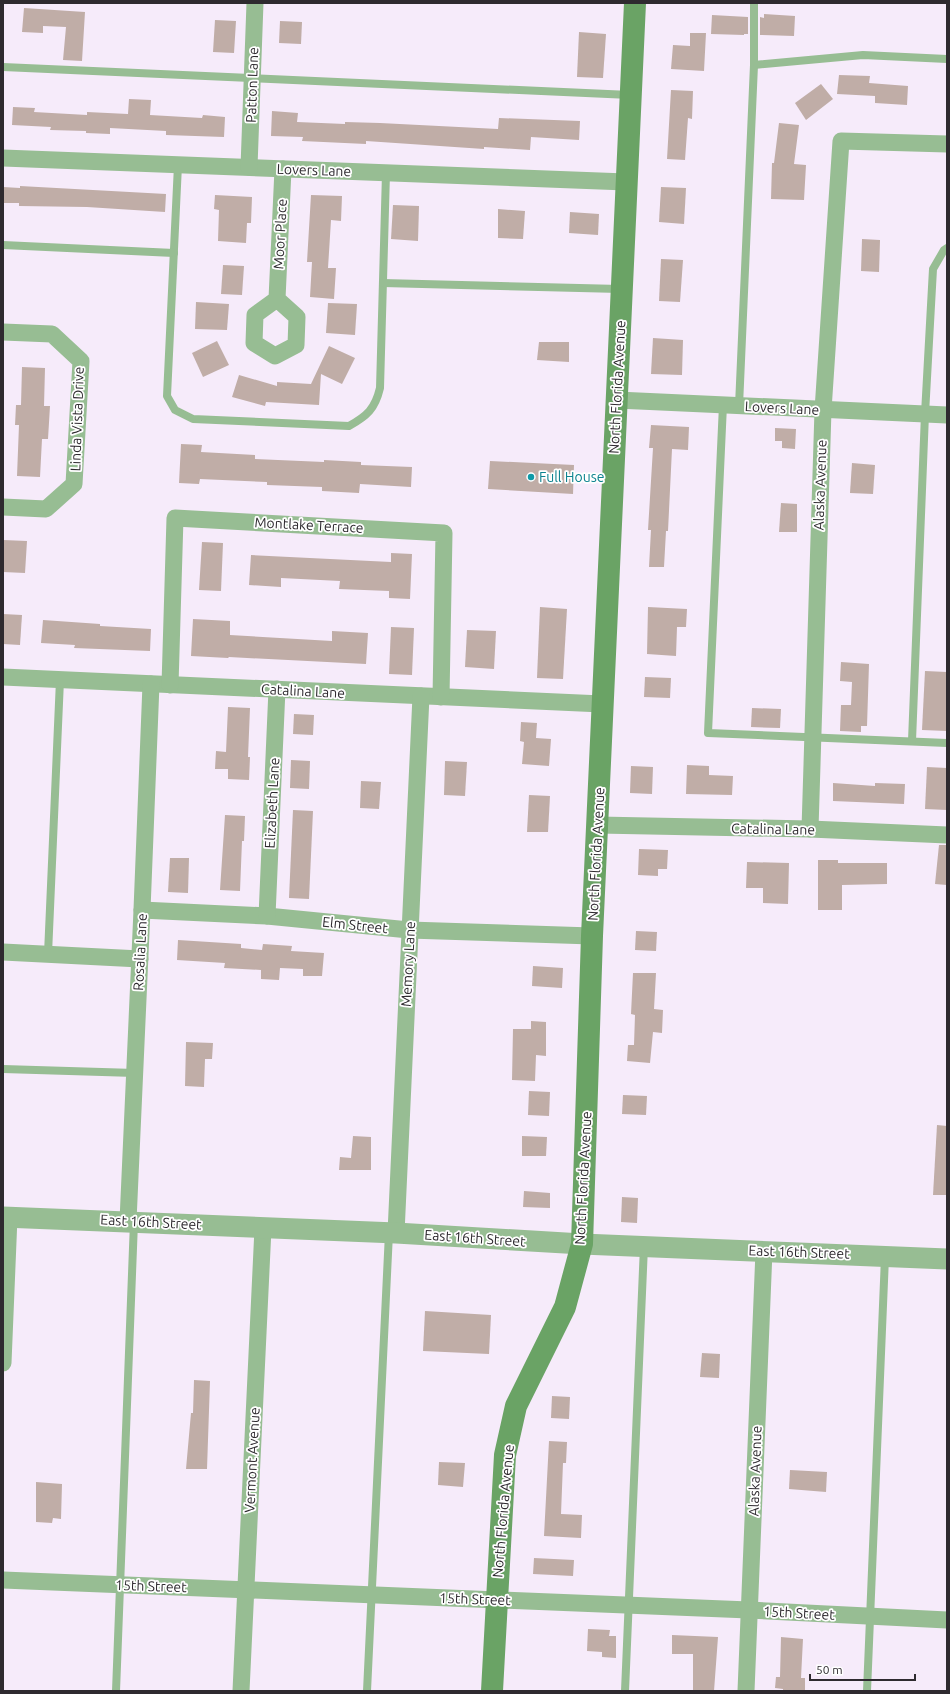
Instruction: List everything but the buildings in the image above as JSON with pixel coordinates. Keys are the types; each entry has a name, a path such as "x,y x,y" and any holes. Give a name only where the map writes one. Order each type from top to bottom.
{"main road":[{"name":"North Florida Avenue","path":"492,1691 505,1455 516,1406 565,1307 582,1244 592,936 635,3"}],"street":[{"name":"Patton Lane","path":"248,167 255,3"},
{"name":"Alaska Avenue","path":"810,829 823,410 841,141 947,144"},
{"name":"Lovers Lane","path":"3,158 626,182"},
{"name":"Moor Place","path":"277,299 283,169"},
{"name":"Linda Vista Drive","path":"3,332 52,334 81,361 74,484 46,509 3,507"},
{"name":"Lovers Lane","path":"617,400 947,415"},
{"name":"Montlake Terrace","path":"170,685 176,518 444,532 442,697"},
{"name":"Catalina Lane","path":"3,677 602,704"},
{"name":"Rosalia Lane","path":"131,1221 135,1073 151,684"},
{"name":"Elizabeth Lane","path":"267,916 277,689"},
{"name":"Memory Lane","path":"392,1233 421,696"},
{"name":"Catalina Lane","path":"598,825 810,829 947,835"},
{"name":"Elm Street","path":"142,910 267,916 409,930 592,936"},
{"path":"3,952 140,959"},
{"path":"3,1363 6,1217"},
{"name":"East 16th Street","path":"6,1217 131,1221 392,1233 582,1244 764,1250 947,1259"},
{"name":"Vermont Avenue","path":"241,1691 263,1228"},
{"name":"Alaska Avenue","path":"746,1691 764,1250"},
{"name":"15th Street","path":"3,1580 749,1610 947,1620"}],"lane":[{"path":"754,3 754,65 708,733 947,743"},
{"path":"754,65 863,55 947,59"},
{"path":"3,67 630,95"},
{"path":"178,165 167,396 175,410 193,419 349,426 364,418 377,402 380,388 386,173"},
{"path":"3,245 174,253"},
{"path":"912,741 925,414 933,269 944,250 947,248"},
{"path":"383,283 621,290"},
{"path":"48,954 60,680"},
{"path":"3,1069 135,1073"},
{"path":"116,1691 121,1585 131,1221"},
{"path":"367,1691 371,1595 392,1233"},
{"path":"625,1691 644,1246"},
{"path":"867,1691 885,1256"}],"place":[{"name":"Full House","path":"531,477"}]}
